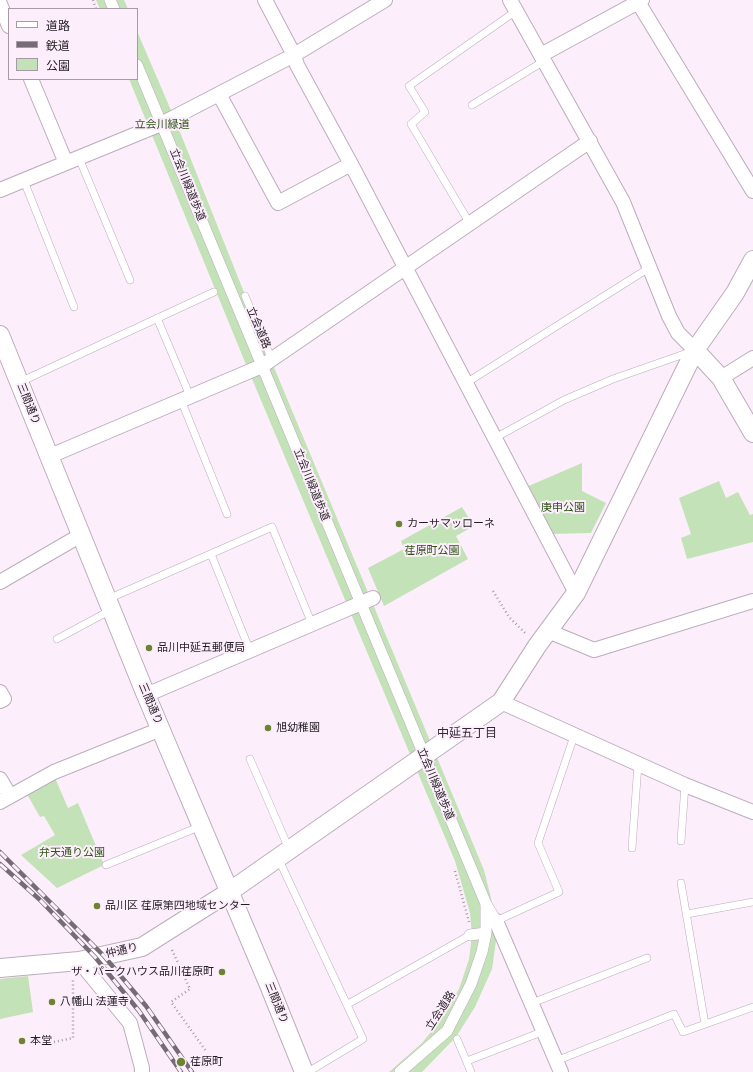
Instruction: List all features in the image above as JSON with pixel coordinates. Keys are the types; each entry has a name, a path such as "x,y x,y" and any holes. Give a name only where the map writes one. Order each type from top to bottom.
{"street":[{"path":"265,0 294,55 297,65 352,164 576,593"},
{"path":"0,190 161,124 294,55 385,0"},
{"path":"543,58 640,1 753,191"},
{"path":"0,4 8,24"},
{"path":"513,5 623,202 675,328 721,378 753,433"},
{"name":"立会川緑道歩道","path":"138,67 161,124 267,363 360,604 486,904 496,921"},
{"path":"31,80 66,163"},
{"path":"219,94 278,202 352,164"},
{"path":"50,456 267,363 590,141"},
{"path":"753,260 735,293 695,350 576,593 537,646 501,702 685,785 753,812"},
{"name":"三間通り","path":"0,335 146,695 269,985 304,1072"},
{"path":"721,378 753,358"},
{"path":"0,582 82,535"},
{"path":"146,695 373,598"},
{"path":"548,631 594,650 753,601"},
{"path":"0,692 4,699 0,701"},
{"name":"仲通り","path":"0,968 76,961 142,947 229,892 501,702"},
{"path":"0,779 5,799 54,772 161,729"},
{"name":"立会川緑道歩道","path":"400,1072 447,1030 471,984 482,952 486,933 486,904"},
{"path":"496,921 558,1066"},
{"path":"470,935 486,933"},
{"path":"76,961 130,1023 142,1072"}],"lane":[{"path":"470,224 411,124 426,112 409,86 513,5"},
{"path":"472,105 543,58"},
{"path":"79,158 130,280"},
{"path":"24,181 74,307"},
{"path":"466,383 650,268"},
{"path":"20,382 214,292"},
{"name":"立会道路","path":"245,296 267,363"},
{"path":"158,318 227,514"},
{"path":"495,438 564,400 613,379 695,350"},
{"path":"57,639 110,604 211,554 272,527 312,624"},
{"path":"211,554 250,651"},
{"path":"496,921 559,892 538,843 574,736"},
{"path":"250,758 283,853 362,1039 308,1072"},
{"path":"632,848 638,764"},
{"path":"682,841 685,785"},
{"path":"106,864 201,826"},
{"path":"681,883 705,1024"},
{"path":"687,914 753,902"},
{"path":"348,1004 470,935"},
{"path":"532,1003 647,958"},
{"path":"558,1066 674,1014 683,1032 753,1007"},
{"path":"467,1061 544,1031"},
{"path":"458,1039 471,1072"}],"path":[{"path":"493,591 510,616 537,646"},
{"path":"164,934 190,989 171,1002 206,1051"},
{"path":"54,1042 73,1038 76,961"}],"green space":[{"path":"96,0 124,0 128,8 100,8"},
{"name":"立会川緑道","path":"138,33 176,122 273,365 484,870 491,898 496,941 492,969 475,1007 456,1037 422,1072 389,1072 422,1043 438,1023 459,989 469,959 472,935 470,913 455,861 247,367 129,80 138,80"},
{"name":"庚申公園","path":"582,463 582,491 606,503 591,533 549,534 524,488"},
{"path":"719,481 726,498 738,492 750,515 753,514 753,542 687,559 681,538 691,534 679,498"},
{"name":"荏原町公園","path":"462,507 474,526 456,536 468,559 384,606 368,568 404,549 401,541"},
{"name":"弁天通り公園","path":"55,778 68,808 78,803 104,865 57,888 21,855 55,835 44,816 40,817 27,794"},
{"path":"28,976 33,1012 0,1019 0,979"}],"railway":[{"path":"0,852 104,956 146,1006 192,1072"},
{"path":"0,864 39,899 95,957 139,1011 181,1072"}],"place":[{"name":"カーサマッローネ","path":"399,524"},
{"name":"品川中延五郵便局","path":"149,648"},
{"name":"旭幼稚園","path":"268,728"},
{"name":"品川区 荏原第四地域センター","path":"97,906"},
{"name":"ザ・パークハウス品川荏原町","path":"222,972"},
{"name":"八幡山 法蓮寺","path":"52,1002"},
{"name":"本堂","path":"22,1041"},
{"name":"荏原町","path":"181,1062"}],"district":[{"name":"中延五丁目","path":"467,734"}]}
